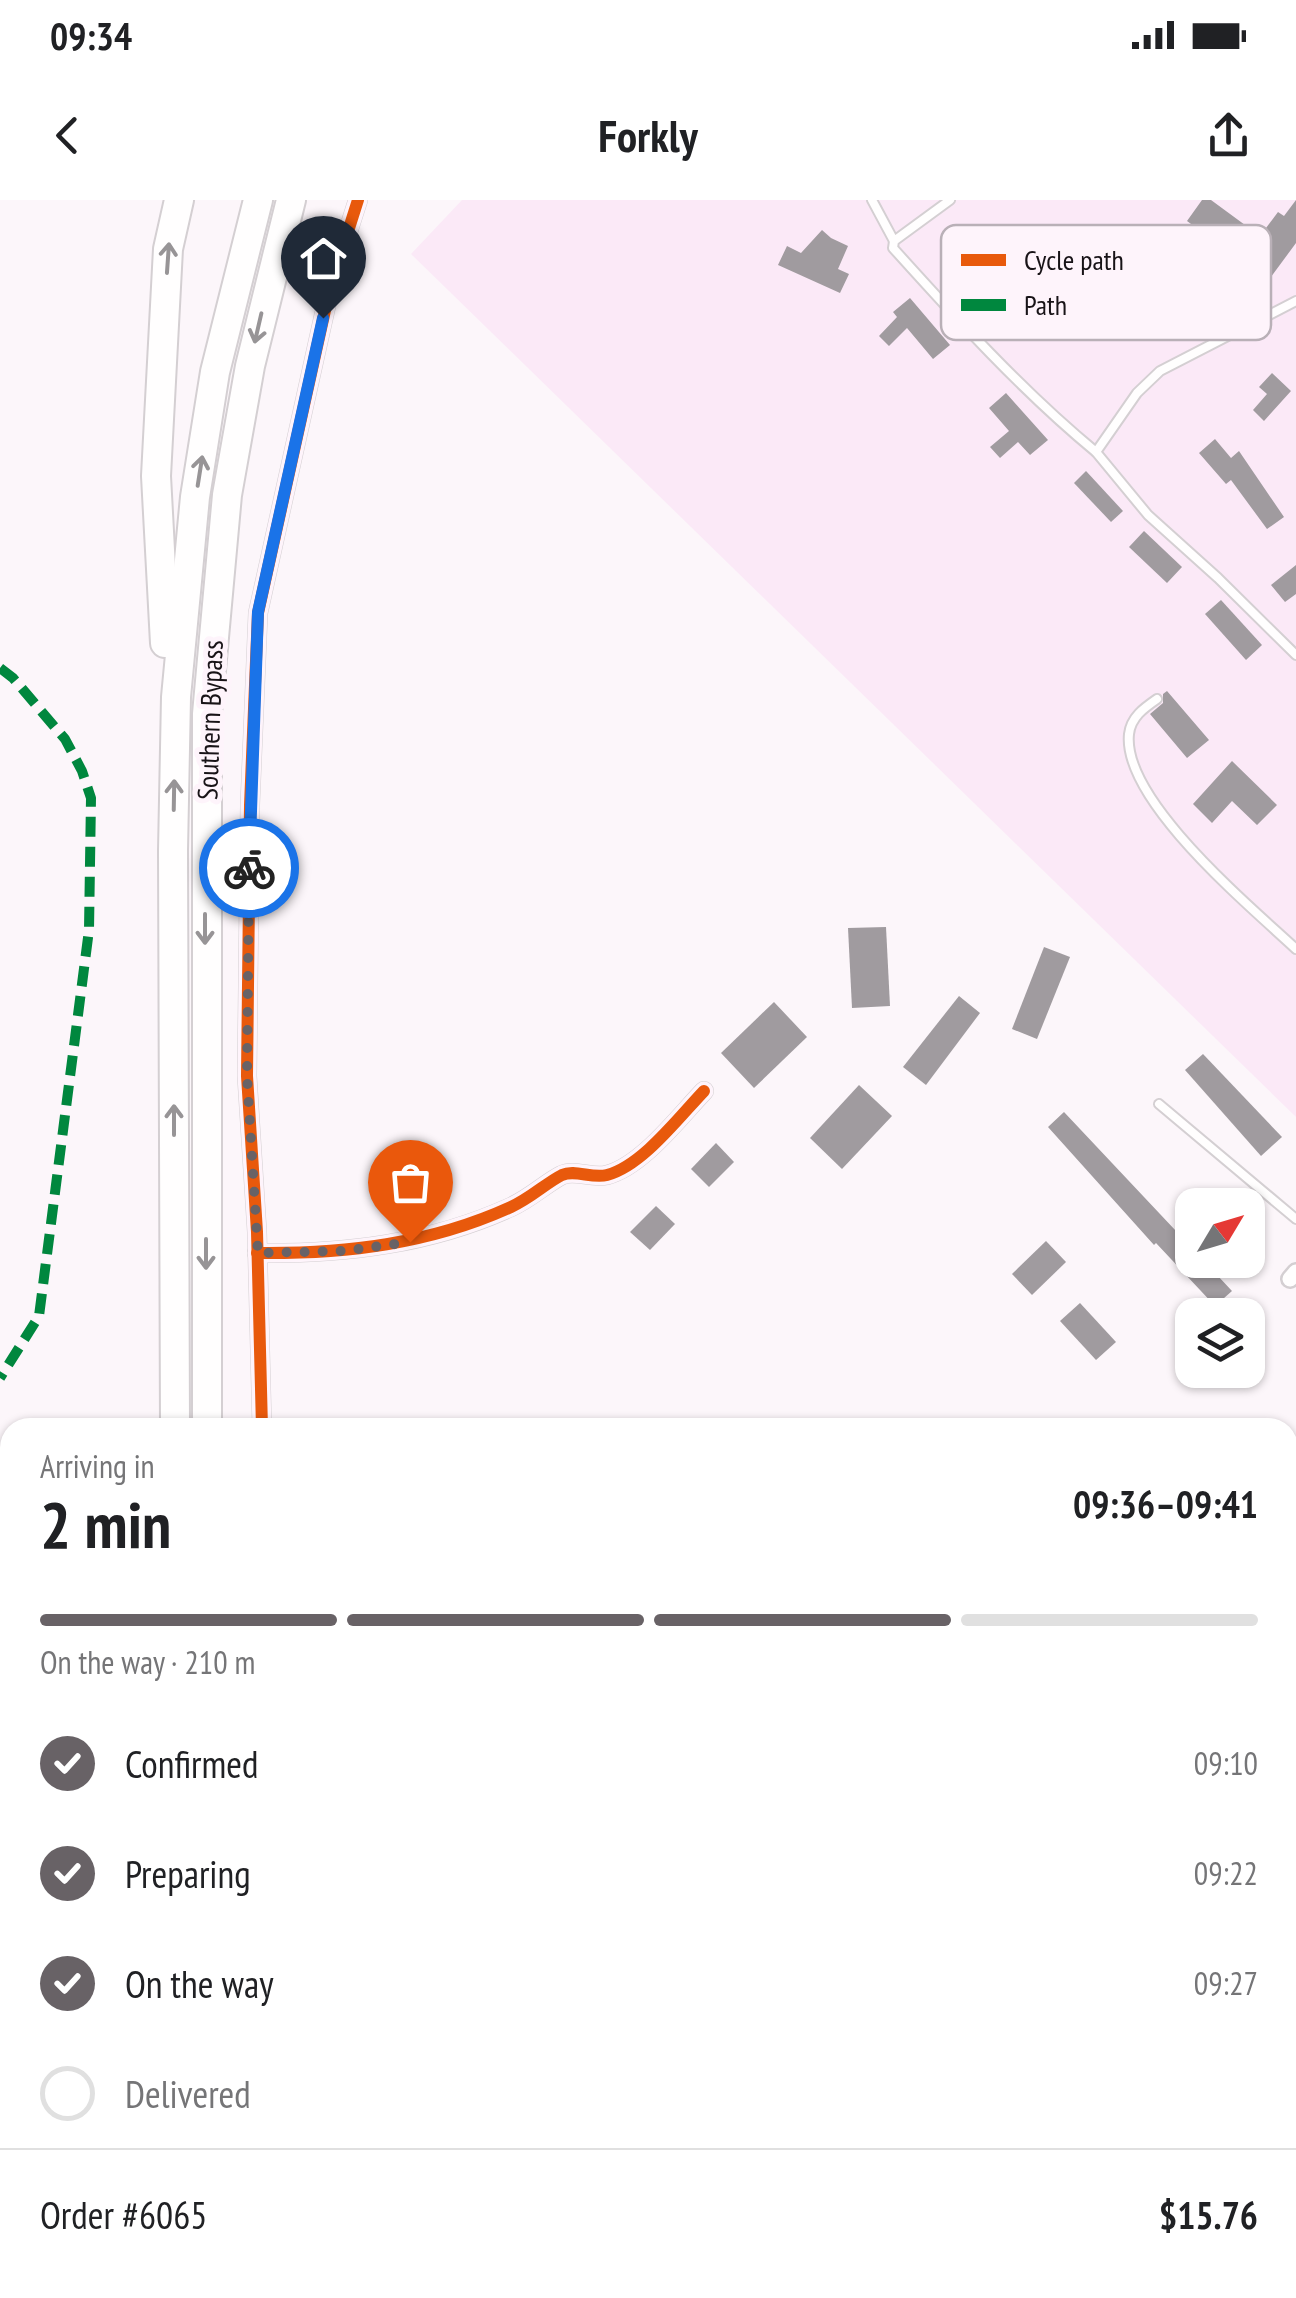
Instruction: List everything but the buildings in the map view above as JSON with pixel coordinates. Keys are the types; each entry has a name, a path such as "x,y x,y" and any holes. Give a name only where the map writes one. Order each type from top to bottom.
{"highway":[{"path":"175,739 156,507 168,249 179,200"},
{"name":"Southern Bypass","path":"176,1418 172,851 184,595 215,372 258,200"},
{"name":"Southern Bypass","path":"207,1418 207,714 227,495 250,366 291,200"}],"street":[{"path":"262,1418 258,1253 247,1076 250,804 258,612 330,288 358,200"},
{"path":"258,1253 344,1251 410,1242 508,1209 538,1194 562,1175 609,1175 631,1164 704,1091"}],"lane":[{"path":"872,200 894,241 893,248 941,301"},
{"path":"894,241 950,200"},
{"path":"1271,314 1296,301"},
{"path":"978,340 1060,423 1096,452 1148,515 1296,655"},
{"path":"1096,452 1137,393 1160,371 1220,340"},
{"path":"1156,699 1136,714 1129,734 1140,784 1212,868 1296,949"},
{"path":"1159,1104 1296,1218"}],"shaded area":[{"path":"462,200 1296,200 1296,1117 411,254"}],"marked path":[{"path":"0,668 65,739 91,798 89,930 39,1316 0,1378"}],"cycle path":[{"path":"262,1418 257,1232 247,1076 250,805 258,613 330,288 358,200"},
{"path":"257,1253 355,1249 418,1238 511,1207 562,1175 607,1175 646,1151 704,1091"}],"way so far":[{"path":"249,868 247,1076 258,1253 344,1251 410,1242"}],"route":[{"path":"249,868 258,612 323,318"}]}
